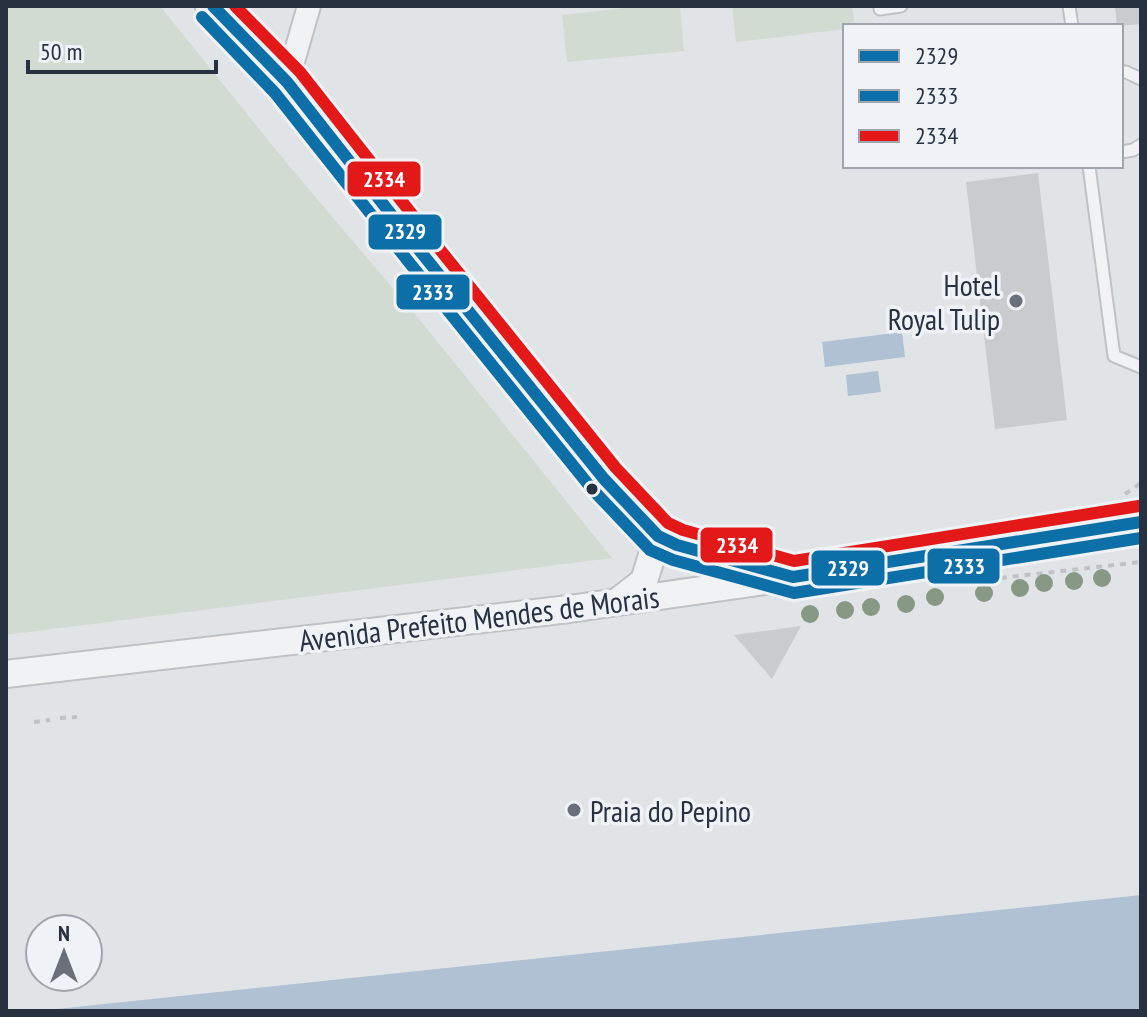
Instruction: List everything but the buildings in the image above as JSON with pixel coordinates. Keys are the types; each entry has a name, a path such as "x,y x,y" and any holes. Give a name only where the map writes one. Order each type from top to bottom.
{"main road":[{"path":"213,6 287,82 604,479 658,536 677,545 793,577"},
{"name":"Avenida Prefeito Mendes de Morais","path":"793,577 1141,522"}],"street":[{"path":"287,82 309,6"},
{"path":"617,602 644,581 658,536"},
{"name":"Avenida Prefeito Mendes de Morais","path":"6,674 617,602 793,577"}],"lane":[{"path":"880,9 901,6"},
{"path":"1089,168 1114,356 1141,367"}],"path":[{"path":"60,718 77,717"},
{"path":"34,722 50,720"}],"shaded area":[{"path":"6,6 160,6 612,558 6,635"},
{"path":"645,6 680,6 684,51 567,62 562,15"},
{"path":"732,6 852,6 855,24 843,24 843,29 736,42"}],"water":[{"path":"902,332 905,357 825,367 822,342"},
{"path":"878,371 881,392 848,396 846,375"},
{"path":"1141,895 1141,1011 38,1011"}],"transit line":[{"name":"2329","path":"213,6 287,82 604,479 658,536 677,545 793,577 1141,522"},
{"name":"2334","path":"235,6 300,72 616,468 668,523 794,561 1139,506"},
{"name":"2333","path":"202,17 275,93 592,489 650,550 673,560 794,593 1141,538"}],"place":[{"name":"Hotel Royal Tulip","path":"1016,301"},
{"name":"Praia do Pepino","path":"574,810"}]}
